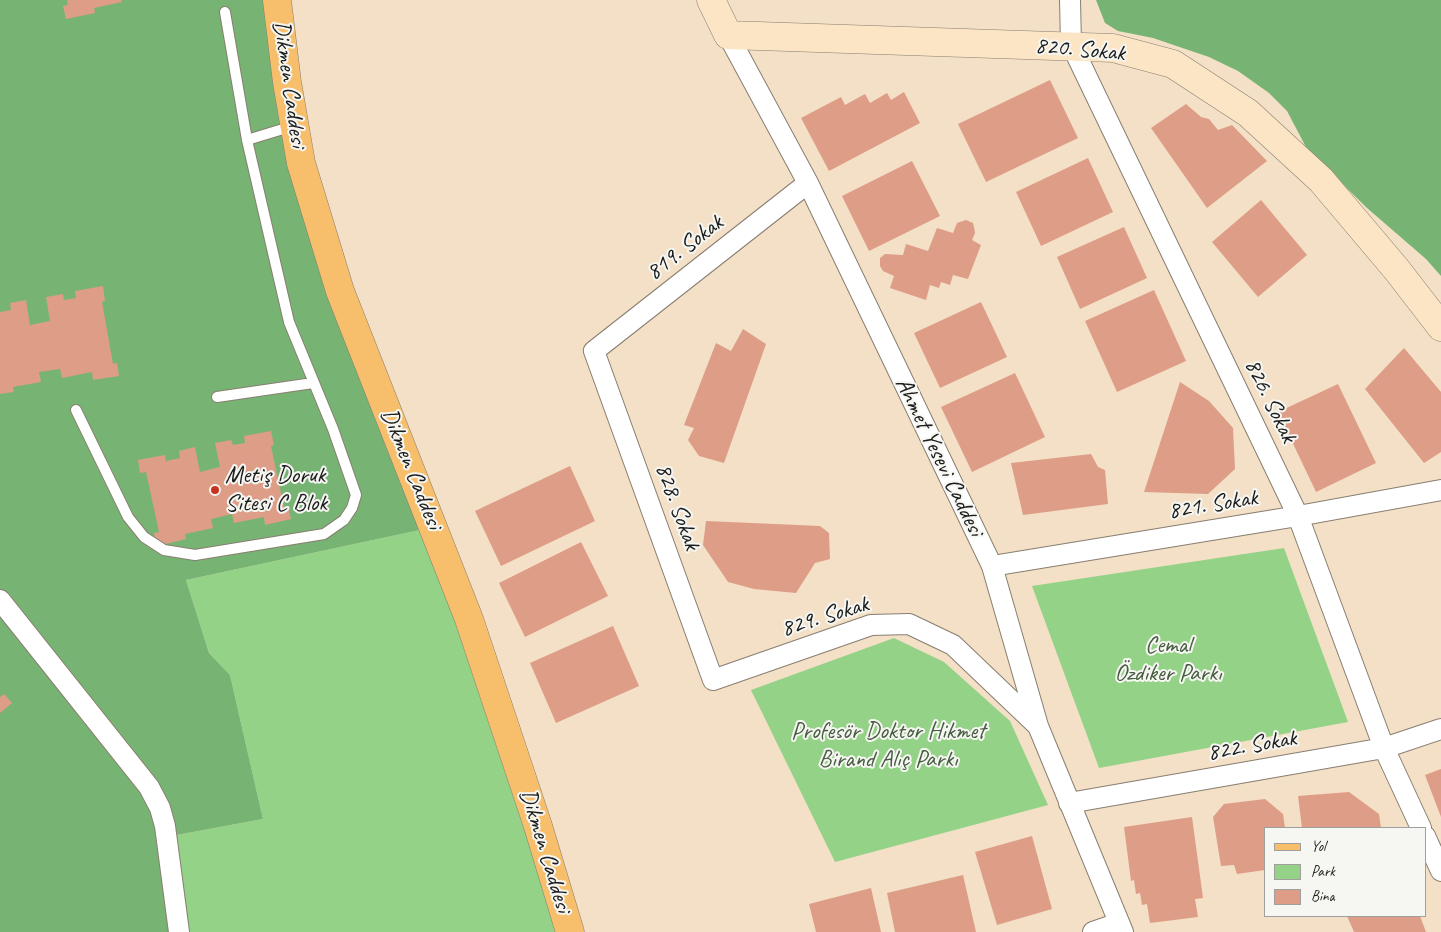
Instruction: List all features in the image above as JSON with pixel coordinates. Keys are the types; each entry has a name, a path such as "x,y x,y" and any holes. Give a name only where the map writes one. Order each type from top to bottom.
{"main road":[{"name":"Dikmen Caddesi","path":"277,0 294,126 301,163 340,291 469,619 543,841 570,932"}],"street":[{"name":"Ahmet Yesevi Caddesi","path":"710,0 808,183 992,566 1038,726 1121,927"},
{"name":"826. Sokak","path":"1070,0 1072,47 1298,516 1384,748 1421,827"},
{"name":"820. Sokak","path":"728,35 1113,48 1173,64 1248,113 1321,180 1441,327"},
{"name":"819. Sokak","path":"594,351 808,183"},
{"name":"828. Sokak","path":"594,351 713,680"},
{"name":"821. Sokak","path":"992,566 1298,516 1441,490"},
{"path":"0,600 150,787 160,808 165,826 179,932"},
{"name":"829. Sokak","path":"713,680 871,625 909,624 953,645 1038,726"},
{"name":"822. Sokak","path":"1069,803 1384,748 1441,729"},
{"path":"1426,838 1441,871"},
{"path":"1093,932 1121,927"}],"lane":[{"path":"76,410 136,528 144,537 164,550 195,555 324,534 344,520 352,508 356,495 333,429 289,322 247,140 225,12"},
{"path":"247,140 294,126"},
{"path":"217,397 313,383"}],"green space":[{"path":"0,0 277,0 294,126 434,527 186,580 209,653 230,675 263,819 166,837 179,932 0,932"},
{"path":"1096,0 1441,0 1441,276 1426,259 1367,208 1307,149 1287,111 1269,93 1238,71 1209,57 1153,38 1118,31 1105,23"},
{"path":"434,527 570,932 179,932 166,837 263,819 230,675 209,653 186,580"},
{"name":"Cemal Özdiker Parkı","path":"1284,548 1348,722 1099,768 1032,586"},
{"name":"Profesör Doktor Hikmet Birand Alıç Parkı","path":"894,638 944,662 1010,721 1048,805 835,862 751,690"}],"building":[{"path":"67,0 121,0 122,2 94,8 95,13 66,19 63,6 68,5"},
{"path":"1050,80 1078,138 986,182 958,124"},
{"path":"904,92 920,123 829,171 801,118 841,97 845,105 865,94 870,103 887,93 891,100"},
{"path":"1186,104 1201,117 1209,119 1218,130 1232,125 1267,161 1207,208 1151,128"},
{"path":"1088,158 1113,212 1041,246 1016,192"},
{"path":"912,161 940,216 869,251 842,196"},
{"path":"1261,200 1307,255 1258,297 1212,242"},
{"path":"966,220 973,223 975,233 972,240 981,245 968,279 953,275 950,285 941,282 939,288 930,285 926,300 890,288 894,276 883,271 880,266 880,258 885,254 903,255 906,244 928,251 937,228 953,233 957,223"},
{"path":"1124,227 1147,278 1080,309 1057,257"},
{"path":"103,286 105,301 102,302 113,364 117,363 119,376 93,380 92,372 62,378 60,369 39,372 41,382 13,387 14,392 0,394 0,312 11,310 10,303 26,300 30,325 50,321 46,297 63,294 64,300 76,298 75,291"},
{"path":"1154,290 1186,361 1117,392 1085,321"},
{"path":"981,302 1007,357 940,388 914,333"},
{"path":"743,329 766,344 724,463 699,456 688,440 694,428 684,425 716,343 731,351"},
{"path":"1404,348 1441,392 1441,452 1424,463 1365,389"},
{"path":"1015,373 1045,437 972,472 941,407"},
{"path":"1180,382 1209,401 1233,428 1235,469 1208,494 1144,492"},
{"path":"1338,384 1376,463 1316,492 1278,412"},
{"name":"Metiş Doruk Sitesi C Blok","path":"271,431 274,445 271,446 284,508 288,507 291,519 265,525 264,517 234,523 232,514 211,519 213,528 185,534 186,539 157,546 154,533 159,532 146,472 140,473 138,460 165,455 166,461 180,458 179,451 195,447 200,472 220,467 215,443 231,440 233,445 245,443 244,436"},
{"path":"1091,454 1098,467 1105,470 1108,504 1023,515 1011,463"},
{"path":"570,466 595,521 501,566 475,511"},
{"path":"706,521 820,526 829,533 830,559 815,563 796,593 754,589 728,582 703,545"},
{"path":"581,542 608,596 525,637 499,583"},
{"path":"613,626 639,686 556,723 530,663"},
{"path":"4,694 12,703 0,713 0,697"},
{"path":"1441,769 1441,817 1425,775"},
{"path":"1349,792 1379,814 1381,827 1302,827 1298,796"},
{"path":"1265,799 1283,814 1285,827 1264,827 1264,870 1237,874 1234,865 1221,866 1213,817 1224,804"},
{"path":"1192,817 1203,898 1195,899 1198,917 1150,923 1147,904 1142,905 1140,893 1136,894 1134,880 1131,881 1124,827"},
{"path":"1032,836 1052,909 997,925 975,852"},
{"path":"963,875 976,932 895,932 887,893"},
{"path":"871,888 881,932 816,932 809,904"},
{"path":"1347,917 1420,917 1426,932 1354,932"}],"place":[{"name":"Metiş Doruk Sitesi C Blok","path":"215,490"}]}
